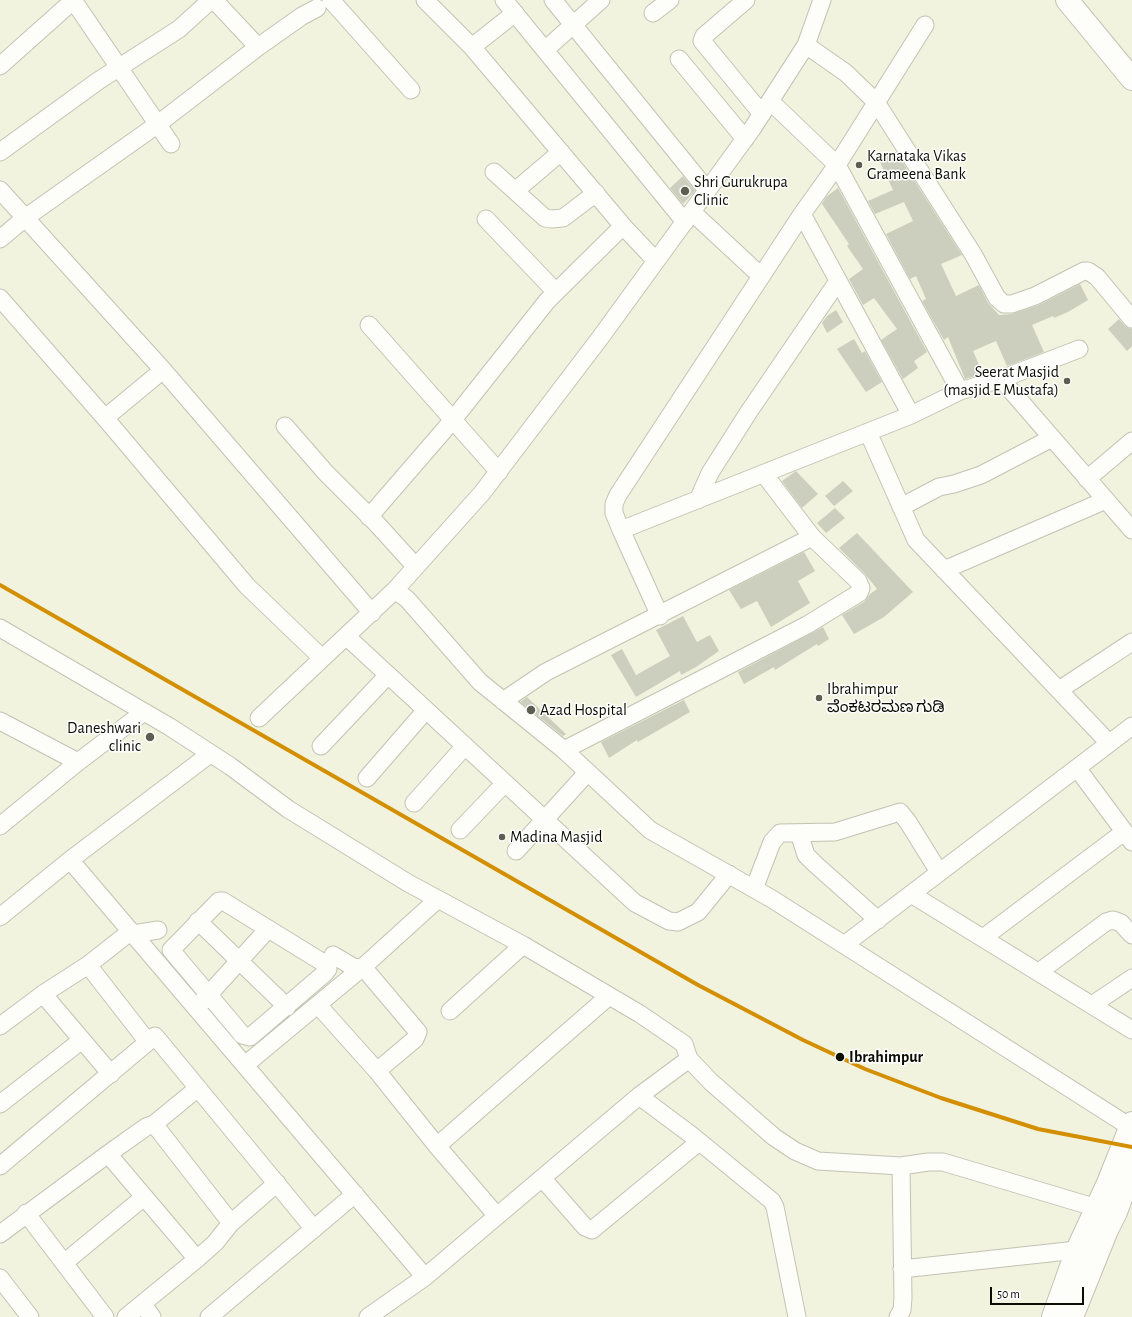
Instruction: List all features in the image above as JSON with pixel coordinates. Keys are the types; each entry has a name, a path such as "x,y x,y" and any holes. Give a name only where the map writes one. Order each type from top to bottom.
{"main road":[{"path":"1067,0 1132,78"},
{"path":"1053,1317 1077,1250 1097,1208 1122,1185 1131,1126"},
{"path":"1072,1317 1132,1157"}],"street":[{"path":"0,66 73,0 171,144"},
{"path":"0,152 119,68 179,29 212,0 258,47"},
{"path":"425,0 472,47 623,226 656,261"},
{"path":"504,0 688,217 761,276"},
{"path":"553,0 707,190"},
{"path":"545,50 600,0"},
{"path":"653,14 670,0"},
{"path":"746,0 704,36 702,40 766,107 837,165 960,391"},
{"path":"259,718 395,590 416,568 499,472 745,139 806,45 822,0"},
{"path":"0,239 25,218 158,124 258,47 322,2 411,90"},
{"path":"472,47 515,13"},
{"path":"660,616 614,513 614,504 618,495 802,214 837,165 925,25"},
{"path":"806,45 846,73 876,102 973,254 997,298 1004,304 1012,304 1035,296 1084,271 1097,277 1132,319"},
{"path":"680,59 745,139"},
{"path":"515,191 561,152"},
{"path":"494,172 545,218 555,220 563,218 596,193"},
{"path":"0,190 163,370 372,613"},
{"path":"802,214 911,415"},
{"path":"486,219 556,292"},
{"path":"369,516 452,421 556,292 623,226"},
{"path":"698,500 710,473 748,413 838,281"},
{"path":"0,298 105,418 247,586 322,658"},
{"path":"370,325 452,421 499,472"},
{"path":"621,530 911,415 960,391 1001,379 1079,349"},
{"path":"105,418 163,370"},
{"path":"1001,379 1132,530"},
{"path":"285,426 326,473 369,516 416,568"},
{"path":"868,432 916,540 1109,743"},
{"path":"901,507 939,487 954,484 981,475 1052,438"},
{"path":"1088,479 1132,441"},
{"path":"564,750 807,625 859,593 861,588 858,582 812,537 764,474"},
{"path":"944,570 1106,500"},
{"path":"503,702 546,672 660,616 812,537"},
{"path":"395,590 407,599 480,682 564,750 650,830 754,889 1131,1126"},
{"path":"0,628 170,727 230,766 288,809 438,899 523,945 640,1014 684,1044 689,1059 711,1082 774,1137 795,1151 818,1161 901,1166 928,1162 943,1162 1097,1208"},
{"path":"346,636 635,903 669,921 678,922 698,912 729,874"},
{"path":"1059,690 1132,642"},
{"path":"322,746 388,675"},
{"path":"367,778 426,710"},
{"path":"1,825 78,762 144,712"},
{"path":"0,721 78,762"},
{"path":"844,945 1132,726"},
{"path":"414,802 465,746"},
{"path":"0,918 70,860 210,754"},
{"path":"983,938 1128,837 1077,768"},
{"path":"516,850 587,773"},
{"path":"460,830 505,783"},
{"path":"754,889 774,838 780,833 835,832 900,812 940,872"},
{"path":"799,833 806,855 878,920"},
{"path":"70,860 425,1278"},
{"path":"911,894 1110,1015 1132,1030"},
{"path":"245,1065 363,967 438,899"},
{"path":"219,901 223,901 268,929 327,965 328,969 325,974 287,1007 253,1035 248,1037 240,1032 171,950 219,901"},
{"path":"1039,972 1106,922 1114,920 1121,923 1132,935"},
{"path":"198,921 287,1007"},
{"path":"197,1008 268,929"},
{"path":"130,932 133,934 158,930"},
{"path":"0,1026 43,994 88,965 130,932"},
{"path":"450,1011 523,945"},
{"path":"333,955 355,968 363,967"},
{"path":"88,965 148,1042"},
{"path":"363,967 418,1032 415,1039 377,1071"},
{"path":"1092,1004 1132,978"},
{"path":"43,994 111,1074"},
{"path":"437,1146 609,996"},
{"path":"318,1004 377,1071 437,1146 497,1216"},
{"path":"1110,1015 1132,1014"},
{"path":"0,1166 155,1036 314,1229"},
{"path":"0,1104 82,1040"},
{"path":"368,1317 425,1278 639,1096 689,1059"},
{"path":"0,1234 26,1213 108,1154 146,1127 154,1124 198,1088"},
{"path":"639,1096 772,1201 775,1207 797,1317"},
{"path":"154,1124 231,1223"},
{"path":"542,1178 585,1227 592,1230 699,1142"},
{"path":"108,1154 197,1259"},
{"path":"898,1317 902,1310 903,1298 901,1166"},
{"path":"126,1317 147,1311 197,1259 215,1243 231,1223 277,1183"},
{"path":"209,1317 355,1194"},
{"path":"65,1262 144,1197"},
{"path":"26,1213 65,1262 105,1317"},
{"path":"902,1269 1077,1250"},
{"path":"0,1278 30,1317"}],"building":[{"path":"896,152 962,255 941,264 956,296 979,285 988,303 999,315 1012,314 1039,305 1080,284 1088,300 1068,312 1054,318 1053,316 1032,325 1044,352 1007,366 996,341 973,351 983,374 965,379 948,337 944,340 922,301 926,299 916,276 910,279 886,234 913,221 904,202 875,214 868,201 893,190 879,160"},
{"path":"683,176 695,191 683,204 670,188"},
{"path":"838,188 927,352 914,361 918,368 903,379 881,340 897,329 874,298 863,305 849,279 863,269 847,246 849,244 822,204 826,197"},
{"path":"836,310 843,322 827,333 822,323 827,316"},
{"path":"1119,319 1125,326 1132,329 1132,346 1127,351 1108,329"},
{"path":"854,339 862,353 865,351 882,382 866,392 837,349"},
{"path":"796,471 818,494 802,508 782,481"},
{"path":"843,481 853,491 834,506 825,496"},
{"path":"835,508 845,518 826,533 817,523"},
{"path":"857,533 913,592 884,617 854,634 842,615 864,602 870,594 877,589 865,574 839,548"},
{"path":"804,552 815,571 798,581 810,603 771,627 757,601 741,609 729,590"},
{"path":"683,616 697,642 710,635 719,651 696,667 681,675 680,671 636,697 611,655 622,649 636,675 670,656 656,630"},
{"path":"823,627 829,639 818,646 817,644 775,670 774,667 744,684 738,672"},
{"path":"527,697 566,734 563,736 520,702"},
{"path":"684,700 690,712 638,742 637,740 609,758 601,742"}],"transit line":[{"path":"0,585 698,985 803,1040 865,1069 941,1098 1038,1129 1132,1147"}],"place":[{"name":"Karnataka Vikas Grameena Bank","path":"859,165"},
{"name":"Shri Gurukrupa Clinic","path":"685,191"},
{"name":"Seerat Masjid (masjid E Mustafa)","path":"1067,381"},
{"name":"Ibrahimpur ವೆಂಕಟರಮಣ ಗುಡಿ","path":"819,698"},
{"name":"Azad Hospital","path":"531,710"},
{"name":"Daneshwari clinic","path":"150,737"},
{"name":"Madina Masjid","path":"502,837"},
{"name":"Ibrahimpur","path":"840,1057"}]}
